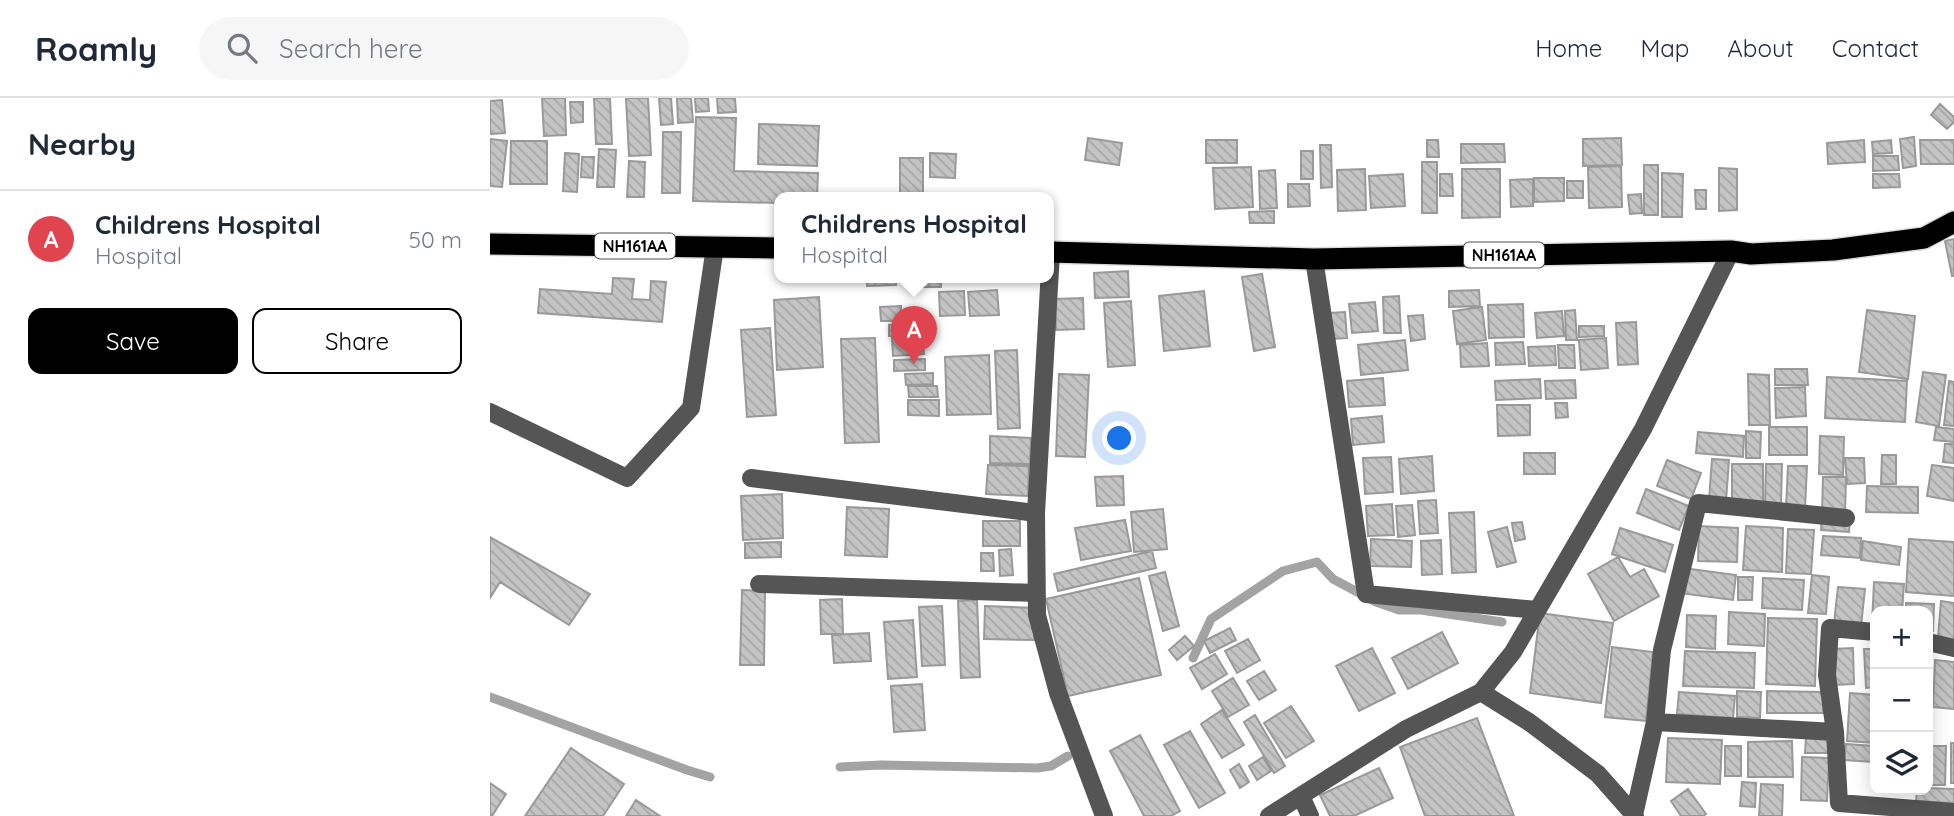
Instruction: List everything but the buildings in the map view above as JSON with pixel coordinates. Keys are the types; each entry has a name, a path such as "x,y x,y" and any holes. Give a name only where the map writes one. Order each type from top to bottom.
{"highway":[{"name":"NH161AA","path":"1054,252 1314,260 1731,251 1751,254 1833,250 1924,238 1954,222"},
{"name":"NH161AA","path":"490,244 774,248"}],"street":[{"path":"490,412 628,478 691,408 715,247"},
{"path":"1269,816 1406,729 1481,692 1513,652 1643,429 1731,251"},
{"path":"1314,260 1366,594 1537,610"},
{"path":"1048,283 1036,513 1037,615 1058,693 1104,816"},
{"path":"751,478 1036,513"},
{"path":"1634,816 1656,722 1662,650 1698,503 1846,518"},
{"path":"759,584 1036,593"},
{"path":"1870,632 1830,628 1828,675 1839,803 1954,812"},
{"path":"1933,643 1954,648"},
{"path":"1481,692 1529,722 1598,774 1634,816"},
{"path":"1656,722 1835,732"},
{"path":"1301,796 1310,816"}],"waterway":[{"path":"1193,658 1211,619 1283,571 1317,562 1333,579 1376,602 1399,610 1421,610 1502,622"},
{"path":"490,697 710,777"},
{"path":"840,767 881,765 1037,768 1051,766 1068,756"}],"place":[{"name":"Childrens Hospital","path":"914,364"}]}
